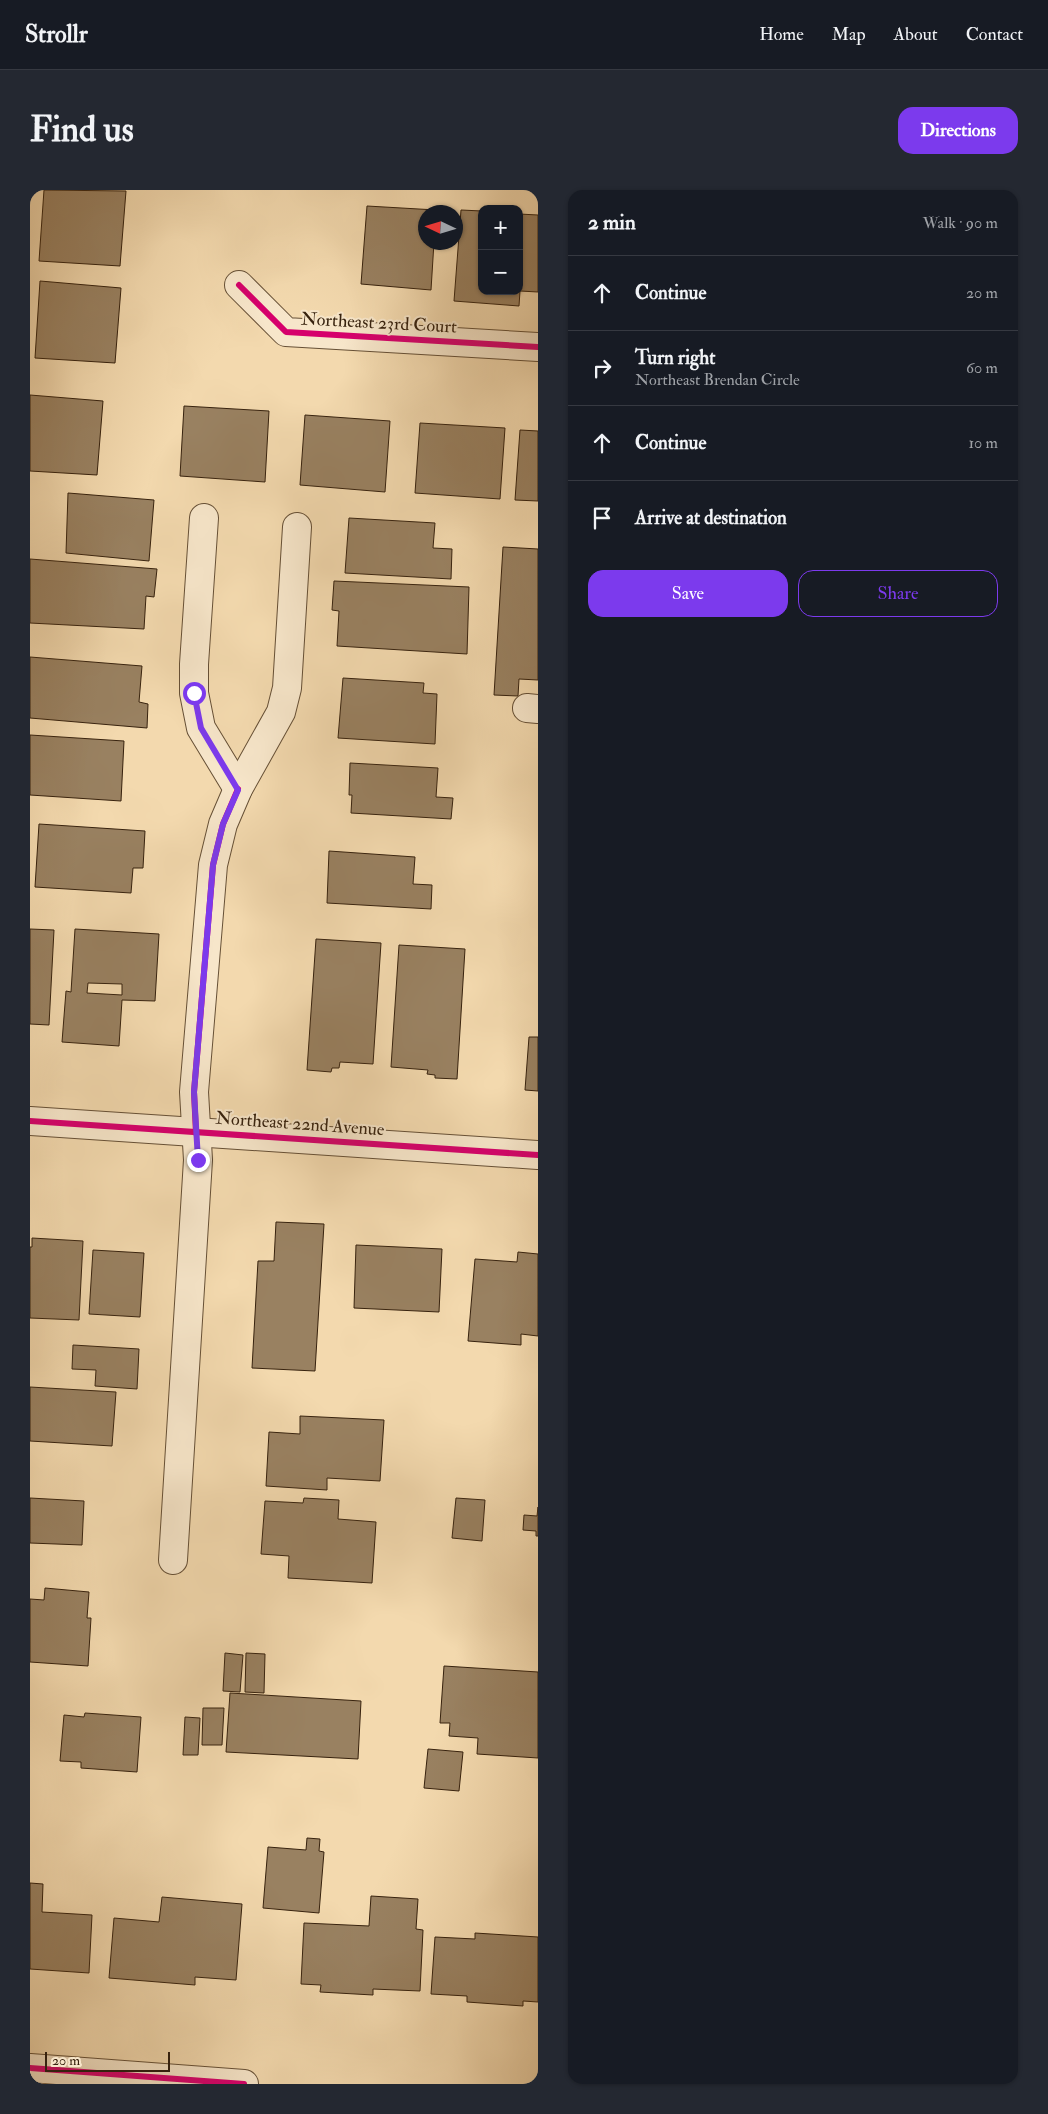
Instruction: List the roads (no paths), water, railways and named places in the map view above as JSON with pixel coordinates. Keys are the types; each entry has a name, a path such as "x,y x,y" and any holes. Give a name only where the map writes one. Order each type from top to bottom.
{"street":[{"name":"Northeast 23rd Court","path":"239,285 286,332 538,347"},
{"path":"204,518 194,664 194,693 201,728 238,790"},
{"path":"173,1560 198,1160 194,1092 213,865 223,824 238,790 282,712 287,688 297,527"},
{"name":"Northeast 22nd Avenue","path":"30,1121 538,1155"},
{"path":"30,2068 244,2084"}]}
